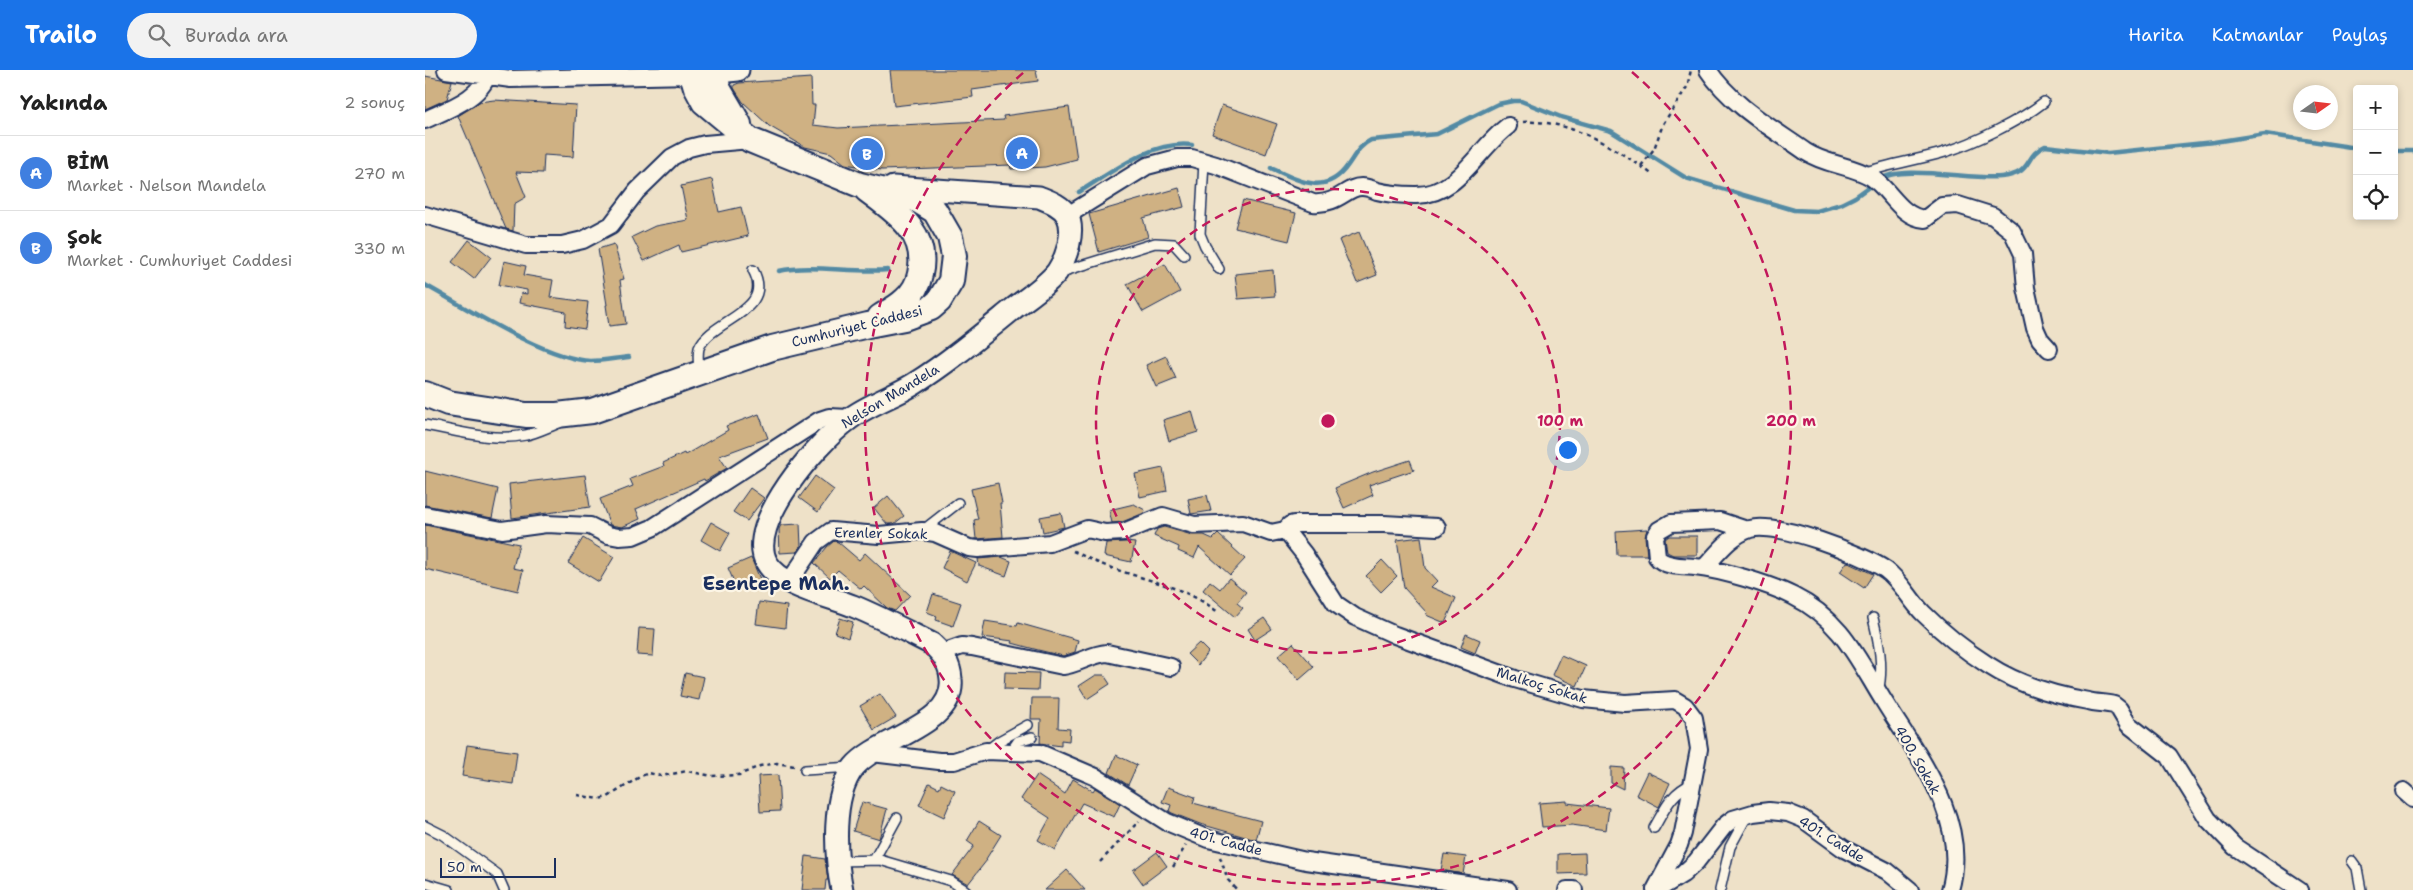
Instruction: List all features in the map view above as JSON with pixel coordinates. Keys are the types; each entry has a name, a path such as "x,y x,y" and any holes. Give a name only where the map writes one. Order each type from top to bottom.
{"main road":[{"path":"723,71 718,88 750,140"},
{"name":"Cumhuriyet Caddesi","path":"425,394 448,403 526,415 557,415 592,411 772,348 867,324 904,318 931,308 947,291 954,269 954,256 950,237 944,223 925,204 913,198 861,184 750,140 710,108 696,87 691,72"},
{"path":"861,184 908,224 921,248 922,264 914,292 905,302 867,324"}],"street":[{"path":"446,70 586,79 723,71"},
{"path":"1708,70 1721,87 1735,100 1806,152 1815,158 1873,179 1908,213 1916,218 1925,219 1932,216 1942,206 1958,205 1993,216 2012,231 2023,254 2026,288 2035,328 2040,339 2049,349"},
{"path":"425,120 473,95 489,74"},
{"path":"861,184 1039,197 1056,204 1068,215 1147,166 1177,158 1204,162 1313,203 1322,204 1337,200 1354,188 1361,186 1392,194 1418,195 1433,193 1454,183 1495,136 1507,126"},
{"path":"425,215 520,243 569,243 599,233 611,225 637,191 672,158 689,148 705,144 750,140"},
{"name":"Nelson Mandela","path":"942,653 931,644 853,606 789,582 774,573 765,562 763,544 768,520 801,468 827,437 849,418 914,384 952,358 1056,273 1065,258 1070,238 1068,215"},
{"path":"425,515 502,530 545,524 590,526 608,535 633,536 652,528 820,420 829,417 849,418"},
{"name":"Erenler Sokak","path":"789,582 816,542 825,533 837,530 879,535 922,531 935,533 969,548 1050,542 1087,529 1105,533 1123,532 1163,516 1194,525 1238,523 1271,534 1285,530 1289,525 1294,524 1384,524 1437,527"},
{"name":"400. Sokak","path":"1747,530 1730,523 1697,521 1671,523 1659,530 1655,536 1655,550 1659,561 1679,566 1704,568 1774,588 1794,596 1815,609 1835,626 1848,641 1938,791 1953,844 1954,868 1950,890"},
{"path":"1704,568 1731,540 1747,530 1760,528 1780,529 1836,547 1879,566 1892,576 1924,614 1989,666 2013,678 2054,694 2114,705 2119,709 2128,724 2169,756 2208,818 2235,847 2300,890"},
{"name":"Malkoç Sokak","path":"1285,530 1304,554 1336,604 1355,617 1395,635 1515,679 1583,699 1625,703 1675,700 1685,706 1694,718 1699,749 1679,845 1656,890"},
{"path":"842,890 837,818 839,797 854,767 872,753 932,718 943,708 949,698 952,684 951,668 942,653 961,646 972,647 1063,666 1071,665 1099,653 1107,653 1171,667"},
{"name":"401. Cadde","path":"872,753 954,761 986,751 1040,753 1096,777 1167,822 1197,835 1306,861 1508,890"},
{"name":"401. Cadde","path":"1656,890 1683,874 1696,862 1724,826 1733,819 1749,814 1769,812 1788,813 1803,819 1844,849 1887,871 1910,890"},
{"path":"1567,890 1574,890"}],"lane":[{"path":"1873,179 1959,147 2023,117 2044,102"},
{"path":"1204,162 1200,234 1219,269"},
{"path":"1056,273 1155,243 1174,244 1184,254"},
{"path":"699,372 698,355 704,340 731,320 754,299 759,289 759,280 753,270"},
{"path":"425,425 487,436 512,438 528,435 592,411"},
{"path":"922,531 958,502"},
{"path":"1873,618 1880,655 1881,681 1878,692"},
{"path":"986,751 999,741 1028,725"},
{"path":"1011,751 1018,741 1032,738"},
{"path":"805,770 854,767"},
{"path":"1654,828 1672,796 1679,789 1693,783"},
{"path":"1721,890 1730,847 1749,814"},
{"path":"873,860 897,818"},
{"path":"425,826 443,835 497,874 505,890"},
{"path":"839,861 873,860 929,874 951,882 965,890"},
{"path":"2352,861 2357,868 2361,890"},
{"path":"425,883 449,890"}],"path":[{"path":"1641,166 1654,149 1663,124 1687,87 1691,70"},
{"path":"1507,126 1528,121 1558,126 1614,149 1653,176"},
{"path":"1050,542 1101,564 1187,592 1204,600 1219,613"},
{"path":"577,795 599,799 608,797 649,773 661,776 687,771 712,776 739,775 777,762 805,770"},
{"path":"1100,862 1128,835 1146,809"},
{"path":"1173,867 1197,835 1219,855 1228,880 1237,890"}],"building":[{"path":"890,70 1036,70 1038,81 972,90 973,97 894,106"},
{"path":"425,76 452,81 447,99 425,109"},
{"path":"811,78 812,105 815,105 813,125 838,128 1004,120 1003,116 1069,107 1077,159 1045,167 1011,169 1010,165 882,170 845,164 831,153 805,147 769,126 743,102 734,88 734,85 739,83"},
{"path":"494,100 576,105 573,157 544,155 543,173 516,172 526,197 514,204 513,231 506,229 458,116 479,102"},
{"path":"1222,105 1277,124 1266,154 1212,134"},
{"path":"712,179 719,212 741,207 748,236 681,252 679,245 644,261 632,237 655,226 688,220 681,186"},
{"path":"1179,188 1184,207 1143,218 1148,237 1099,252 1089,214"},
{"path":"1243,200 1296,213 1289,241 1235,228"},
{"path":"1359,232 1377,275 1357,283 1339,240"},
{"path":"469,240 491,257 474,279 452,262"},
{"path":"614,244 624,279 620,280 626,324 609,326 598,249"},
{"path":"504,261 526,266 524,275 553,280 550,297 588,302 585,329 565,326 566,312 519,303 521,293 527,294 527,290 499,285"},
{"path":"1165,264 1180,292 1143,312 1127,284"},
{"path":"1273,270 1275,296 1238,299 1235,274"},
{"path":"1166,356 1176,379 1156,387 1146,365"},
{"path":"1192,411 1198,432 1169,441 1163,420"},
{"path":"759,414 768,438 719,456 727,468 705,481 704,479 636,509 640,519 622,527 610,525 600,499 633,486 630,479 664,466 663,463 684,453 685,455 728,430 726,426"},
{"path":"1410,460 1414,470 1369,485 1373,495 1344,508 1335,488 1373,472"},
{"path":"1163,468 1167,491 1140,497 1135,474"},
{"path":"425,471 498,489 492,518 425,505"},
{"path":"585,475 590,507 512,518 509,484"},
{"path":"815,476 834,490 818,512 799,498"},
{"path":"998,483 1002,503 1000,503 1003,537 976,539 974,520 978,519 971,489"},
{"path":"750,488 764,498 747,521 733,512"},
{"path":"1207,495 1211,511 1191,514 1188,499"},
{"path":"888,496 904,516 894,524 887,524 874,508"},
{"path":"1134,504 1145,510 1144,513 1122,522 1112,523 1109,510"},
{"path":"1061,513 1064,527 1043,532 1040,517"},
{"path":"711,522 730,533 720,551 701,540"},
{"path":"800,524 801,546 797,552 780,553 779,529 781,525"},
{"path":"425,525 519,544 513,568 523,570 518,591 425,569"},
{"path":"1164,527 1192,535 1204,535 1213,539 1218,534 1245,559 1230,575 1199,547 1194,558 1178,551 1179,547 1154,536 1157,529"},
{"path":"1647,529 1645,537 1647,555 1617,555 1616,531"},
{"path":"1669,536 1697,536 1697,555 1673,555 1667,552 1665,539"},
{"path":"1421,537 1425,568 1437,581 1431,587 1456,598 1445,623 1426,615 1427,613 1404,588 1397,540"},
{"path":"583,538 614,557 599,582 568,563"},
{"path":"834,541 838,542 859,560 865,553 910,595 895,611 887,608 864,586 861,589 838,570 830,578 814,563"},
{"path":"1106,543 1135,543 1131,562 1104,556"},
{"path":"950,551 976,563 967,581 942,568"},
{"path":"1001,557 1011,561 1006,576 979,566 978,559"},
{"path":"751,558 760,579 737,589 728,568"},
{"path":"1382,560 1397,576 1381,592 1366,576"},
{"path":"1847,562 1873,574 1864,588 1840,572"},
{"path":"1229,578 1246,592 1237,603 1243,608 1235,617 1203,590 1210,581 1220,589"},
{"path":"933,594 961,603 953,626 936,620 937,616 927,612"},
{"path":"759,602 787,606 785,628 756,624"},
{"path":"840,618 853,622 848,638 835,633"},
{"path":"1264,618 1272,629 1255,640 1248,629"},
{"path":"985,621 1017,626 1018,623 1078,640 1075,652 1063,656 1012,643 1013,641 982,637"},
{"path":"639,628 655,629 653,656 637,655"},
{"path":"1466,634 1480,640 1475,653 1461,647"},
{"path":"1199,643 1208,652 1198,665 1187,654"},
{"path":"1293,643 1314,667 1299,680 1278,656"},
{"path":"1561,655 1586,666 1577,686 1552,675"},
{"path":"1005,672 1039,673 1038,690 1004,689"},
{"path":"685,673 704,677 699,700 680,696"},
{"path":"1096,675 1104,675 1110,684 1087,699 1079,686"},
{"path":"880,694 896,717 874,730 860,706"},
{"path":"1032,698 1059,698 1058,728 1070,729 1069,741 1061,740 1061,746 1040,743 1041,719 1031,719"},
{"path":"467,745 517,752 513,784 462,776"},
{"path":"1116,755 1137,765 1128,785 1109,773"},
{"path":"1611,767 1624,768 1623,789 1611,783"},
{"path":"1647,772 1670,783 1659,807 1636,795"},
{"path":"778,775 780,811 760,812 758,776"},
{"path":"1037,775 1065,794 1073,779 1093,791 1095,788 1120,804 1114,817 1082,803 1055,850 1038,840 1050,818 1021,799"},
{"path":"929,783 939,788 941,784 955,791 944,817 919,805"},
{"path":"1168,787 1195,797 1193,803 1261,821 1256,840 1200,824 1172,813 1169,811 1171,805 1162,802"},
{"path":"1567,801 1567,803 1609,808 1606,830 1572,825 1542,827 1539,803"},
{"path":"862,802 887,809 879,839 853,831"},
{"path":"979,821 1001,835 987,860 968,884 952,875 974,846 967,841"},
{"path":"1157,852 1167,866 1143,884 1133,870"},
{"path":"1585,853 1586,873 1558,874 1558,854"},
{"path":"1444,854 1466,857 1463,874 1441,870"},
{"path":"806,856 825,859 828,880 826,880 825,890 802,890"},
{"path":"1067,870 1085,890 1045,890"}],"waterway":[{"path":"1271,168 1302,181 1312,183 1331,181 1340,175 1361,147 1371,140 1437,134 1498,104 1521,101 1561,117 1611,131 1686,178 1794,210 1817,211 1841,204 1873,184"},
{"path":"1879,180 1889,175 1903,173 1988,177 2011,175 2024,169 2033,155 2045,146 2108,153 2214,142 2265,134 2353,147"},
{"path":"1079,192 1147,152 1162,147 1192,145"},
{"path":"2398,151 2413,151"},
{"path":"779,271 805,268 888,270"},
{"path":"425,285 484,319 552,352 591,361 629,357"}],"place":[{"name":"BİM","path":"1022,153"},
{"name":"Şok","path":"867,154"}],"district":[{"name":"Esentepe Mah.","path":"776,583"}]}
